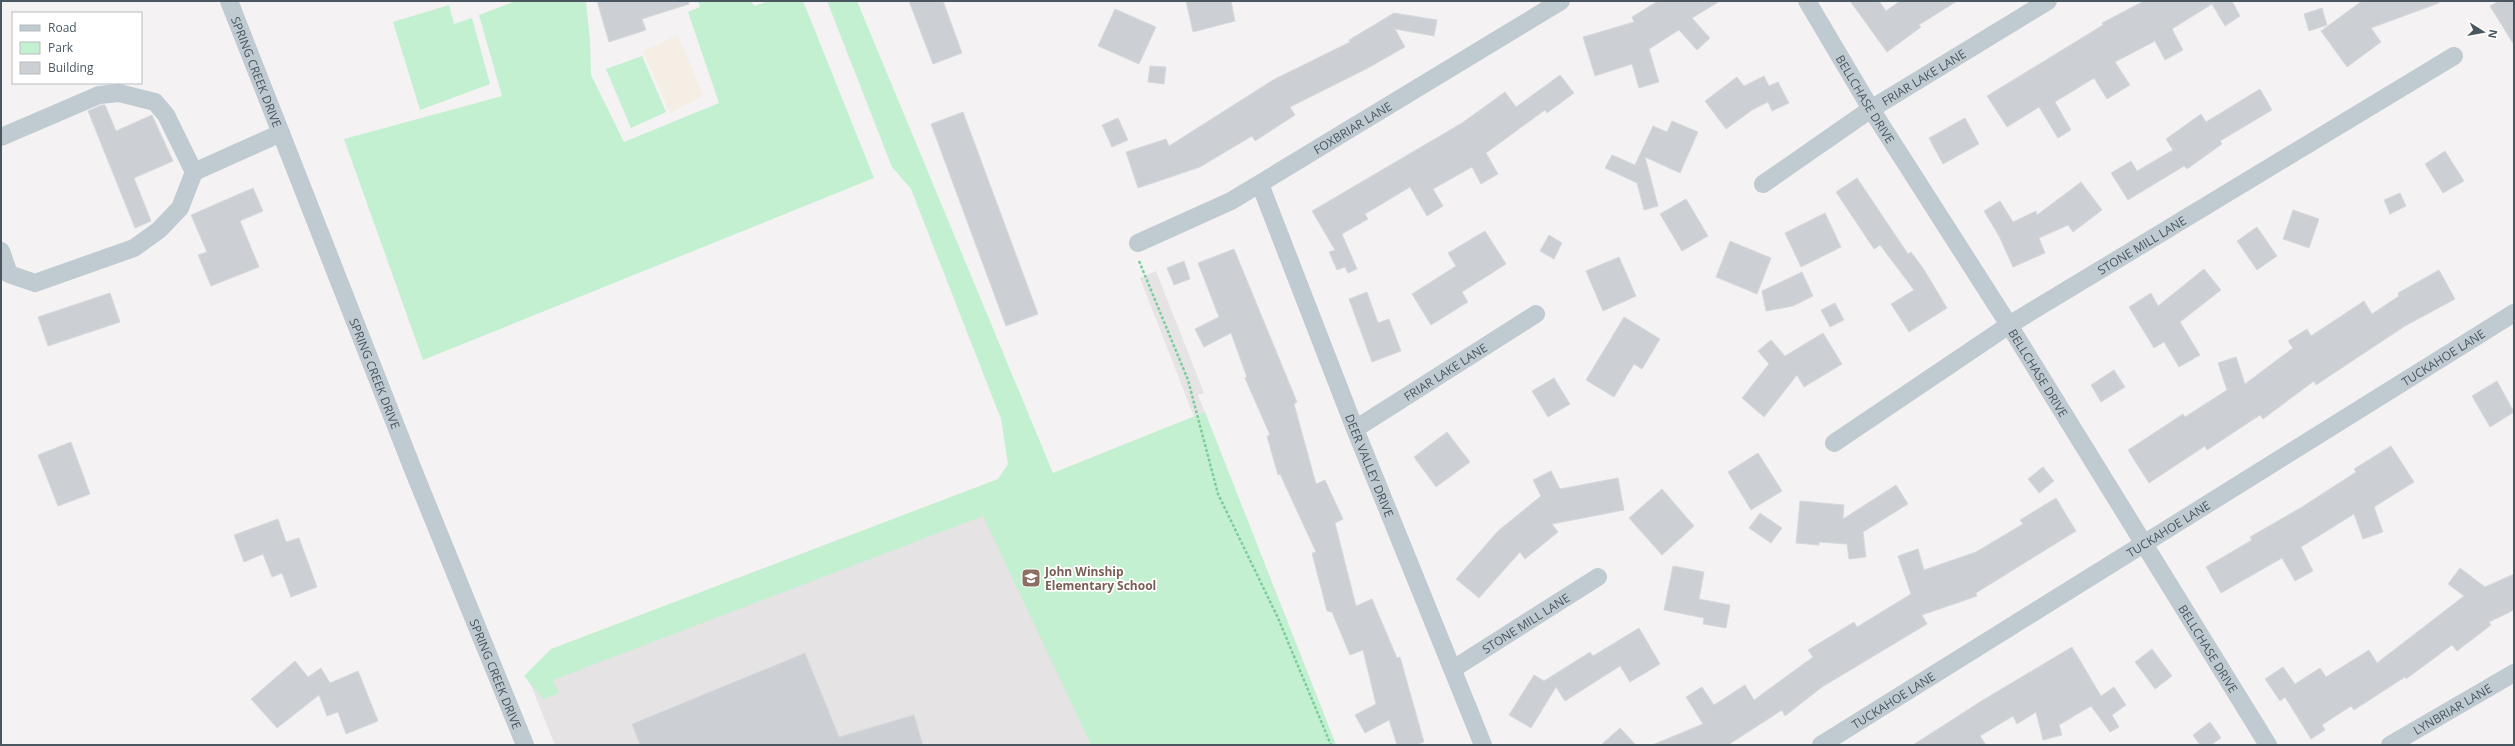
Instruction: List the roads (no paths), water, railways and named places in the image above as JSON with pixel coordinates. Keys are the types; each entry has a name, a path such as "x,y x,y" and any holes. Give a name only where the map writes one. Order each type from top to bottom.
{"street":[{"name":"SPRING CREEK DRIVE","path":"229,1 414,472 525,745"},
{"name":"FOXBRIAR LANE","path":"1138,243 1231,201 1561,1"},
{"name":"BELLCHASE DRIVE","path":"1807,1 1871,109 2146,543 2268,745"},
{"name":"FRIAR LAKE LANE","path":"1763,184 1871,109 2048,1"},
{"name":"STONE MILL LANE","path":"1834,443 2009,325 2454,56"},
{"path":"1,137 99,94 119,93 155,102 166,115 194,172"},
{"path":"1,251 9,274 35,283 134,248 159,230 180,208 194,172 281,133"},
{"name":"DEER VALLEY DRIVE","path":"1260,184 1355,429 1483,745"},
{"name":"TUCKAHOE LANE","path":"1822,745 2514,313"},
{"name":"FRIAR LAKE LANE","path":"1355,429 1536,314"},
{"name":"STONE MILL LANE","path":"1453,668 1598,577"},
{"name":"LYNBRIAR LANE","path":"2390,745 2514,673"}],"place":[{"name":"John Winship Elementary School","path":"1031,578"}]}
